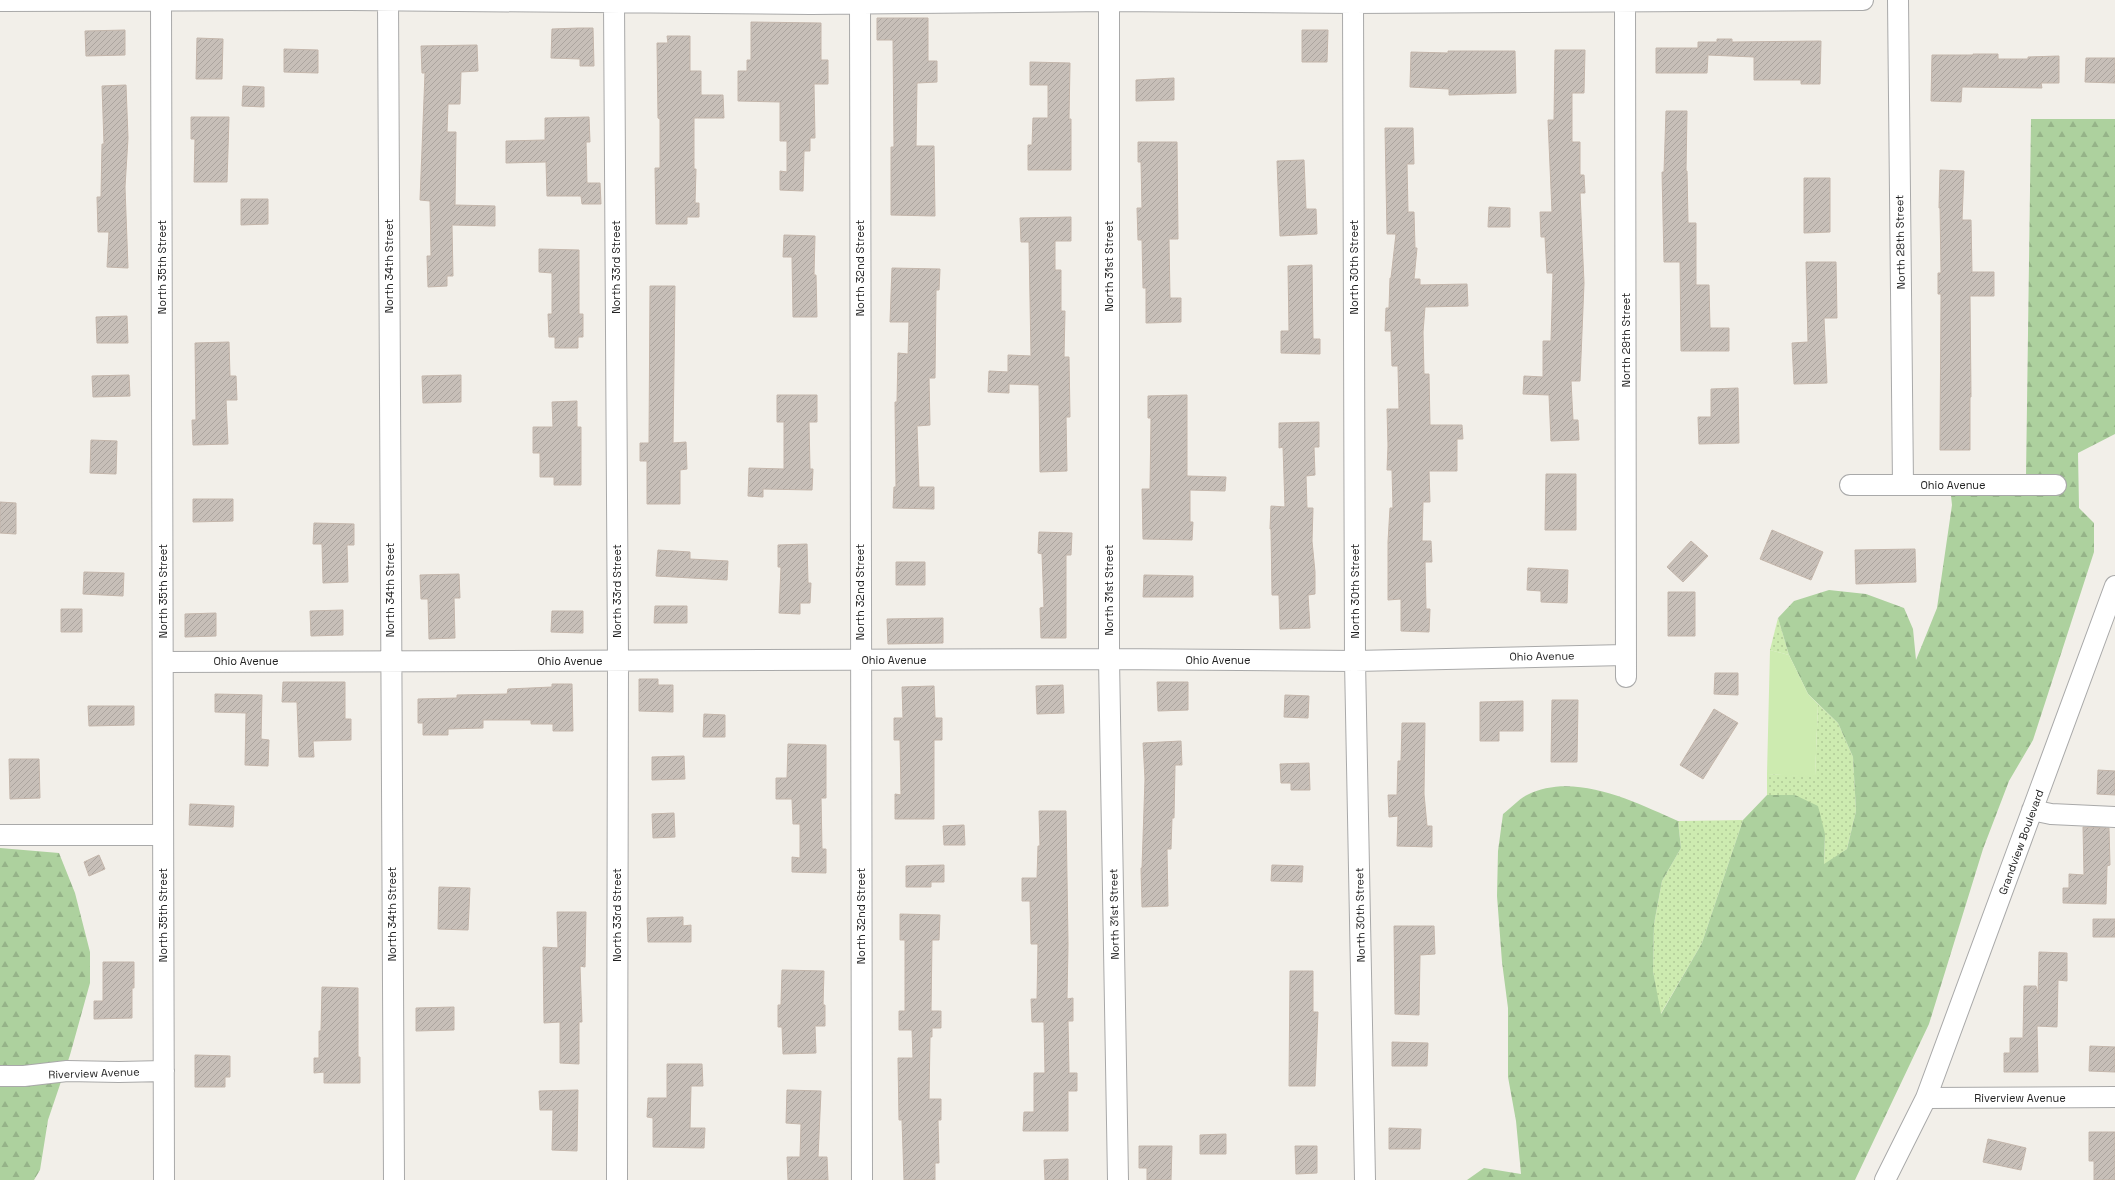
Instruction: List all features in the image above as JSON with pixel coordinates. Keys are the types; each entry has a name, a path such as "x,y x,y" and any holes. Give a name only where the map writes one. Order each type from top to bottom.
{"street":[{"path":"0,0 388,0 860,3 1192,0 1353,2 1573,0 1626,2 1863,0"},
{"name":"North 34th Street","path":"388,0 390,661 394,1180"},
{"name":"North 28th Street","path":"1898,0 1903,485"},
{"name":"North 35th Street","path":"161,1 164,1180"},
{"name":"North 31st Street","path":"1109,1 1109,659 1118,1180"},
{"name":"North 33rd Street","path":"614,2 618,662 617,1180"},
{"name":"North 30th Street","path":"1353,2 1355,661 1365,1180"},
{"name":"North 29th Street","path":"1626,2 1626,677"},
{"name":"North 32nd Street","path":"860,3 862,1180"},
{"name":"Ohio Avenue","path":"1850,485 2056,485"},
{"name":"Grandview Boulevard","path":"1885,1180 1926,1098 2115,586"},
{"name":"Ohio Avenue","path":"163,662 618,662 1109,659 1355,661 1626,654"},
{"path":"2032,810 2051,814 2115,817"},
{"path":"0,835 162,835"},
{"name":"Riverview Avenue","path":"0,1076 24,1076 67,1071 164,1071"},
{"name":"Riverview Avenue","path":"1926,1098 2115,1098"}],"green space":[{"path":"2031,119 2115,119 2115,434 2078,453 2079,508 2094,523 2094,552 2033,740 2009,781 1983,849 1929,1024 1855,1180 1467,1180 1484,1168 1521,1174 1516,1121 1508,1077 1508,1008 1502,962 1497,896 1498,851 1503,814 1527,795 1545,788 1564,786 1604,792 1624,798 1678,821 1681,848 1662,881 1654,924 1653,971 1661,1014 1702,943 1743,820 1767,795 1795,795 1818,806 1825,834 1824,864 1847,849 1856,811 1853,757 1838,723 1808,694 1789,655 1778,618 1794,601 1829,590 1866,594 1904,608 1913,629 1916,660 1937,608 1952,505 1949,477 2026,476"},
{"path":"1778,618 1789,655 1770,650"},
{"path":"1770,650 1789,655 1808,694 1818,704 1815,777 1767,774"},
{"path":"1818,704 1838,723 1853,757 1856,811 1847,849 1824,865 1825,834 1795,795 1767,795 1767,774 1815,776"},
{"path":"1743,820 1702,943 1660,1015 1653,971 1654,924 1662,881 1681,848 1678,821"},
{"path":"0,848 59,853 75,893 90,952 90,983 70,1055 48,1120 40,1170 34,1180 0,1180"}],"building":[{"path":"877,18 928,18 928,61 937,61 937,82 917,83 916,146 934,146 935,216 891,215 891,147 894,147 893,40 877,40"},
{"path":"751,22 821,23 821,60 828,60 828,84 814,84 815,138 810,138 810,151 804,151 803,191 780,190 780,171 787,172 787,141 780,141 780,102 738,101 738,71 747,71 747,60 751,60"},
{"path":"593,28 594,66 580,66 580,59 551,58 552,29"},
{"path":"125,30 125,55 86,56 85,31"},
{"path":"1302,30 1328,30 1327,62 1302,62"},
{"path":"667,36 690,36 690,71 701,71 701,95 723,95 724,118 694,118 694,169 696,169 695,203 699,203 699,217 687,217 687,224 656,224 655,168 660,168 657,43 668,43"},
{"path":"197,38 223,39 222,79 196,79"},
{"path":"1717,39 1732,39 1732,42 1821,41 1820,84 1801,84 1801,80 1754,80 1754,57 1708,55 1707,73 1656,73 1656,48 1698,48 1698,42 1717,42"},
{"path":"477,45 478,71 461,72 460,104 448,104 447,132 456,132 455,205 495,206 495,226 452,225 453,276 447,276 447,286 428,287 427,256 431,256 430,201 420,200 425,73 422,73 421,46"},
{"path":"284,49 318,50 318,73 284,72"},
{"path":"1555,50 1585,50 1584,93 1572,93 1572,142 1580,142 1580,175 1584,175 1585,193 1580,193 1584,283 1580,381 1571,381 1573,420 1578,420 1579,440 1551,441 1549,395 1523,394 1524,376 1543,377 1543,341 1551,341 1553,273 1547,273 1545,237 1541,237 1540,212 1552,212 1548,120 1554,120"},
{"path":"1448,51 1515,51 1516,93 1449,95 1449,89 1410,87 1411,52 1448,53"},
{"path":"1998,54 1998,59 2028,59 2028,57 2059,56 2059,83 2041,83 2042,88 1962,87 1961,102 1931,101 1932,55"},
{"path":"2086,58 2115,58 2115,83 2085,82"},
{"path":"1030,62 1070,63 1069,119 1071,119 1071,170 1028,170 1028,145 1032,145 1033,118 1048,118 1048,85 1030,85"},
{"path":"1174,78 1174,100 1136,101 1136,80"},
{"path":"126,85 128,138 125,187 128,268 107,267 109,232 98,232 97,197 101,197 102,144 104,144 102,86"},
{"path":"243,86 264,87 264,107 242,106"},
{"path":"1666,111 1687,111 1686,171 1688,223 1696,223 1696,285 1709,285 1710,328 1729,328 1729,351 1681,351 1680,262 1664,262 1662,172 1664,172"},
{"path":"191,117 229,117 227,182 194,182 195,139 191,139"},
{"path":"589,117 590,142 586,142 587,183 600,183 601,204 582,204 581,196 547,196 546,162 506,163 506,141 545,140 545,118"},
{"path":"1385,128 1413,128 1414,164 1407,164 1408,212 1414,212 1415,248 1417,248 1414,279 1420,279 1420,285 1467,284 1468,306 1425,307 1423,332 1424,374 1429,374 1430,425 1462,425 1463,439 1457,439 1457,471 1429,471 1430,502 1423,502 1422,541 1431,541 1432,562 1425,562 1426,609 1430,609 1429,632 1401,631 1401,599 1388,600 1388,542 1390,508 1393,508 1392,470 1387,470 1387,409 1399,409 1398,366 1392,366 1391,331 1385,331 1386,308 1389,308 1390,278 1396,234 1387,234"},
{"path":"1138,142 1177,142 1178,239 1169,239 1170,298 1181,298 1181,322 1146,323 1146,288 1143,288 1142,240 1138,240 1137,208 1142,208 1141,162 1138,162"},
{"path":"1304,160 1306,209 1316,209 1317,234 1280,236 1277,161"},
{"path":"1940,170 1964,171 1962,220 1971,220 1972,272 1994,272 1994,296 1970,296 1970,450 1940,450 1941,294 1938,294 1938,273 1941,273 1939,208"},
{"path":"1804,178 1830,178 1830,232 1804,233"},
{"path":"241,199 268,199 268,224 241,225"},
{"path":"1489,207 1510,208 1510,227 1488,227"},
{"path":"1071,217 1071,241 1055,241 1055,270 1061,270 1061,311 1065,311 1064,357 1069,357 1070,417 1066,417 1067,471 1040,472 1039,385 1009,384 1009,393 988,392 989,371 1008,372 1008,355 1031,356 1029,242 1021,242 1020,218"},
{"path":"784,235 815,236 814,275 816,275 817,317 793,317 792,257 783,257"},
{"path":"539,249 579,250 579,314 583,314 583,337 578,337 578,348 555,348 555,337 549,337 548,314 552,314 552,273 539,272"},
{"path":"1806,262 1836,262 1837,318 1824,318 1827,383 1794,384 1792,343 1808,342"},
{"path":"1312,265 1313,339 1320,339 1320,354 1281,353 1281,331 1289,331 1288,266"},
{"path":"892,268 940,269 939,290 936,290 935,378 929,378 930,425 917,426 919,487 934,487 934,509 893,508 894,487 896,487 895,402 897,402 898,353 908,354 909,322 890,322"},
{"path":"650,286 675,286 673,443 686,442 687,469 680,470 680,504 647,504 647,461 640,461 640,443 649,443"},
{"path":"127,316 128,343 97,343 96,317"},
{"path":"229,342 230,376 236,376 237,400 226,400 228,444 193,445 192,420 196,420 195,343"},
{"path":"129,375 130,396 93,397 92,376"},
{"path":"461,375 461,402 423,403 422,376"},
{"path":"1738,388 1739,443 1699,444 1698,417 1711,417 1711,389"},
{"path":"777,395 817,395 817,422 809,422 810,469 813,469 812,490 763,489 763,497 748,496 749,468 784,469 784,422 777,422"},
{"path":"1187,395 1187,476 1226,477 1225,491 1190,490 1190,522 1193,522 1192,540 1143,539 1142,489 1150,489 1151,418 1148,418 1148,396"},
{"path":"577,401 577,427 581,427 581,485 554,485 554,477 540,477 540,453 533,453 533,427 553,427 552,402"},
{"path":"1319,422 1319,447 1314,447 1315,475 1306,476 1307,508 1313,508 1312,541 1315,572 1315,594 1308,595 1310,628 1280,629 1279,595 1272,595 1270,529 1271,506 1285,507 1283,447 1279,448 1279,423"},
{"path":"91,440 117,441 116,474 90,473"},
{"path":"1546,474 1576,474 1576,530 1545,530"},
{"path":"193,499 233,499 233,521 193,522"},
{"path":"0,502 16,503 16,534 0,533"},
{"path":"314,523 354,524 354,545 347,545 348,582 323,583 322,544 313,544"},
{"path":"1772,530 1823,552 1811,580 1760,559"},
{"path":"1039,532 1072,533 1071,555 1066,555 1066,638 1041,638 1040,608 1044,607 1042,554 1038,553"},
{"path":"1691,541 1708,556 1683,582 1667,567"},
{"path":"807,544 808,583 811,583 810,603 800,603 800,614 779,613 781,567 778,567 778,545"},
{"path":"1915,549 1916,582 1856,584 1855,550"},
{"path":"658,550 690,552 690,559 728,561 727,580 656,576"},
{"path":"896,562 925,562 925,585 896,585"},
{"path":"1528,568 1568,570 1567,603 1541,602 1541,591 1527,590"},
{"path":"84,572 124,573 123,596 83,594"},
{"path":"459,574 460,598 454,598 455,638 429,639 428,599 421,599 420,575"},
{"path":"1144,575 1193,576 1193,597 1143,597"},
{"path":"1668,592 1695,592 1695,636 1668,636"},
{"path":"655,606 687,606 687,623 654,623"},
{"path":"61,609 82,609 82,632 61,632"},
{"path":"343,610 343,635 311,636 310,611"},
{"path":"552,611 583,611 583,633 551,632"},
{"path":"216,613 216,636 185,637 185,614"},
{"path":"943,618 943,643 888,644 887,619"},
{"path":"1715,673 1738,673 1738,695 1714,694"},
{"path":"639,679 658,679 658,685 673,685 673,712 639,711"},
{"path":"283,682 345,682 345,719 351,719 351,740 313,741 314,757 299,757 297,702 282,702"},
{"path":"1157,682 1188,682 1188,710 1158,711"},
{"path":"552,684 572,684 573,731 553,731 553,724 531,724 531,720 483,720 483,728 448,729 448,735 423,735 423,723 418,723 418,699 457,698 457,695 507,694 508,689 552,687"},
{"path":"1063,685 1064,713 1037,714 1036,686"},
{"path":"934,686 935,718 942,718 942,740 934,740 934,819 895,819 895,794 901,795 900,740 894,740 894,718 903,718 902,687"},
{"path":"215,694 262,695 261,739 269,740 268,766 245,765 246,713 215,712"},
{"path":"1285,695 1309,696 1308,718 1284,717"},
{"path":"1552,700 1578,700 1577,762 1551,762"},
{"path":"1523,701 1523,731 1499,731 1499,741 1480,741 1480,702"},
{"path":"88,706 134,706 134,725 89,726"},
{"path":"1714,709 1738,723 1703,779 1680,765"},
{"path":"704,714 725,715 725,737 703,737"},
{"path":"1402,723 1425,723 1424,794 1427,826 1432,826 1432,847 1397,846 1398,816 1389,817 1388,795 1397,795 1398,761 1401,761"},
{"path":"1181,741 1182,765 1175,765 1174,818 1172,818 1171,849 1167,849 1168,906 1142,907 1141,868 1145,779 1143,743"},
{"path":"788,744 826,745 826,798 821,798 822,849 826,849 826,873 792,872 792,857 800,858 800,824 793,824 792,799 776,799 776,778 787,778"},
{"path":"684,756 685,779 652,780 652,757"},
{"path":"9,759 39,759 40,798 10,799"},
{"path":"1309,763 1310,790 1291,790 1291,783 1281,783 1280,764"},
{"path":"2098,770 2115,771 2115,795 2097,794"},
{"path":"190,804 234,806 233,827 189,825"},
{"path":"1039,811 1066,811 1068,944 1067,999 1073,998 1073,1021 1068,1021 1069,1073 1077,1073 1077,1091 1068,1091 1068,1131 1023,1131 1024,1112 1034,1112 1034,1073 1045,1073 1044,1022 1032,1022 1031,999 1037,999 1038,944 1031,944 1030,901 1022,901 1022,878 1037,878 1038,846 1040,846"},
{"path":"674,813 675,837 653,838 652,814"},
{"path":"964,825 965,845 944,845 943,826"},
{"path":"2083,827 2109,828 2110,865 2107,866 2106,904 2063,903 2063,888 2069,888 2069,874 2084,875"},
{"path":"99,855 105,869 89,876 84,862"},
{"path":"944,865 944,882 931,882 931,887 906,887 906,866"},
{"path":"1272,865 1303,866 1302,882 1271,881"},
{"path":"439,887 470,888 468,930 438,929"},
{"path":"557,912 586,912 585,967 580,966 582,1022 579,1022 579,1064 560,1063 560,1022 544,1023 543,947 558,948"},
{"path":"900,914 940,915 939,940 932,940 931,1011 941,1011 941,1028 932,1028 932,1037 930,1037 929,1099 941,1099 941,1120 938,1120 939,1163 935,1163 935,1180 904,1180 902,1120 899,1120 898,1058 913,1058 912,1030 899,1030 899,1011 905,1011 905,940 900,940"},
{"path":"683,917 683,926 691,925 691,942 648,942 647,918"},
{"path":"2093,919 2115,919 2115,937 2093,937"},
{"path":"1394,926 1434,926 1435,954 1420,955 1419,1015 1395,1014"},
{"path":"2039,952 2067,953 2067,981 2058,980 2057,1027 2037,1026 2038,1072 2004,1072 2004,1053 2010,1053 2010,1038 2023,1038 2024,986 2036,986 2038,994"},
{"path":"103,962 134,962 132,1018 94,1019 94,1001 103,1001"},
{"path":"782,970 824,971 823,1005 825,1005 825,1026 815,1026 816,1053 783,1054 782,1027 778,1027 778,1005 781,1005"},
{"path":"1290,971 1313,971 1313,1012 1318,1012 1315,1086 1289,1086"},
{"path":"322,987 358,988 358,1057 360,1057 360,1083 324,1083 324,1072 314,1073 314,1058 319,1058"},
{"path":"454,1007 454,1030 416,1031 416,1008"},
{"path":"1392,1042 1428,1043 1427,1066 1392,1066"},
{"path":"2090,1046 2115,1047 2115,1072 2089,1071"},
{"path":"195,1055 230,1056 230,1077 225,1077 225,1087 195,1087"},
{"path":"667,1064 702,1064 703,1086 691,1086 690,1128 705,1128 704,1148 653,1147 653,1118 647,1117 648,1098 667,1098"},
{"path":"578,1090 577,1151 552,1150 553,1110 540,1110 539,1091"},
{"path":"787,1090 821,1091 818,1157 827,1157 828,1180 788,1180 787,1157 800,1157 801,1124 786,1123"},
{"path":"1389,1128 1421,1129 1420,1149 1389,1149"},
{"path":"2089,1132 2115,1132 2115,1180 2094,1180 2094,1161 2089,1161"},
{"path":"1226,1134 1226,1154 1200,1154 1200,1135"},
{"path":"1988,1139 2026,1148 2021,1170 1983,1162"},
{"path":"1139,1146 1172,1146 1171,1180 1147,1180 1147,1168 1139,1168"},
{"path":"1295,1146 1317,1146 1317,1173 1296,1174"},
{"path":"1068,1159 1068,1180 1045,1180 1044,1160"}]}
